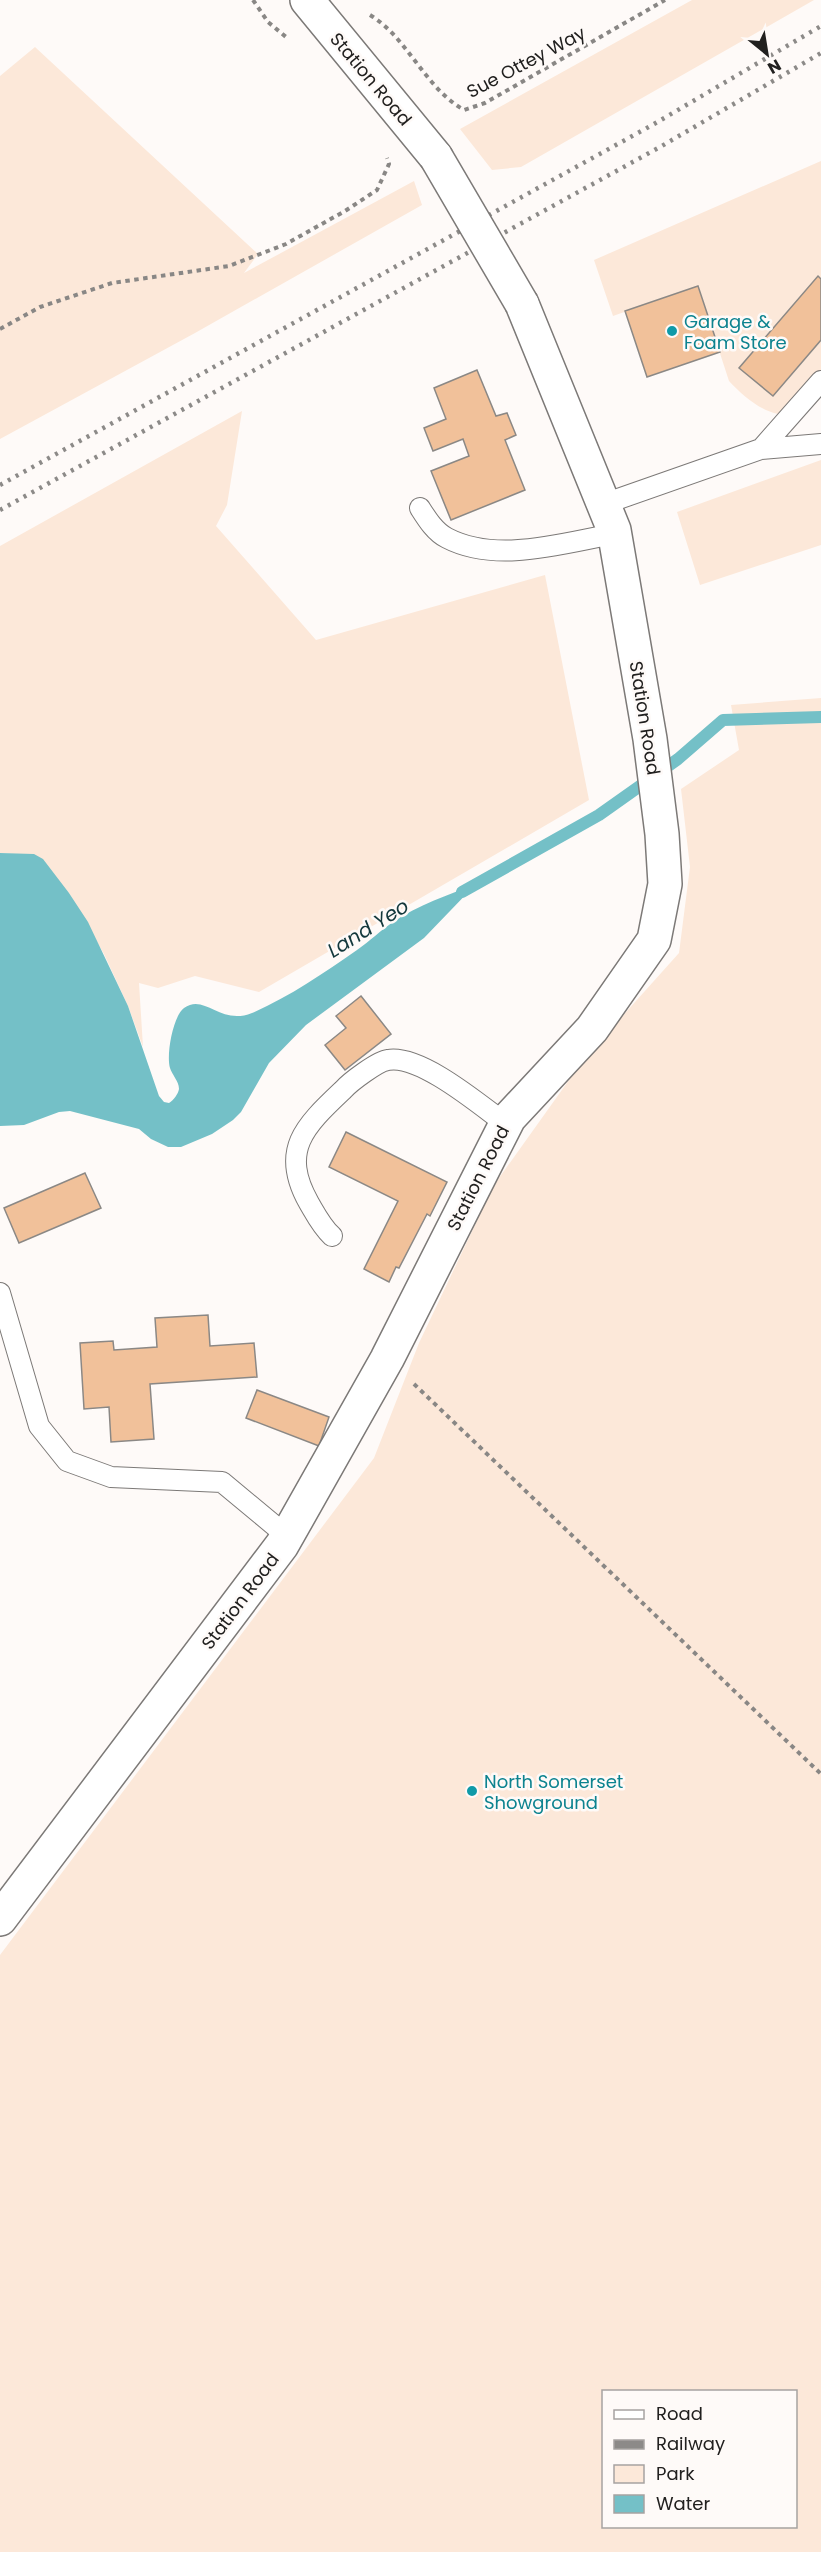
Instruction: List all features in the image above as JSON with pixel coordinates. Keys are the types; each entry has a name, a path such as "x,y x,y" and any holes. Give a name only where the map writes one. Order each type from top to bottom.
{"street":[{"name":"Station Road","path":"0,1919 287,1536 387,1359 509,1118 592,1029 654,940 664,884 662,834 650,739 609,519 522,304 436,157 307,0"}],"lane":[{"path":"761,448 821,381"},
{"path":"420,508 436,530 447,538 490,550 546,547 761,448 821,444"},
{"path":"332,1236 323,1228 302,1191 294,1162 302,1135 324,1108 359,1077 387,1059 409,1062 433,1072 506,1124"},
{"path":"0,1293 39,1426 67,1461 111,1477 222,1482 287,1536"}],"path":[{"path":"253,0 268,22 291,41"},
{"name":"Sue Ottey Way","path":"327,26 348,12 371,15 394,36 447,100 464,110 485,103 665,0"},
{"path":"0,329 40,307 112,283 229,266 286,244 377,190 389,164 386,154"},
{"path":"387,1359 821,1774"}],"green space":[{"path":"692,0 814,0 521,167 492,170 460,129"},
{"path":"35,47 258,254 244,273 414,181 422,205 195,333 0,439 0,76"},
{"path":"821,161 821,370 792,404 778,414 771,412 751,401 729,381 698,286 613,316 594,260"},
{"path":"242,411 227,505 216,526 316,640 545,575 589,800 259,992 195,976 158,988 139,983 143,1047 128,1006 104,954 69,893 13,854 0,853 0,546"},
{"path":"821,460 821,545 700,585 677,512"},
{"name":"North Somerset Showground","path":"821,698 821,2552 0,2552 0,1955 374,1458 419,1343 494,1185 584,1059 679,953 690,867 681,789 739,750 731,705"}],"water":[{"path":"0,853 34,854 43,859 69,893 88,922 128,1006 159,1096 164,1102 169,1103 176,1097 179,1089 170,1068 170,1045 177,1019 184,1008 192,1004 199,1004 231,1016 252,1013 319,976 413,910 476,884 424,938 306,1025 269,1063 241,1112 233,1120 212,1134 181,1147 168,1147 151,1139 139,1129 70,1111 59,1112 24,1125 0,1126"}],"building":[{"path":"818,276 821,279 821,340 773,396 739,368"},
{"name":"Garage & Foam Store","path":"698,286 720,352 647,377 625,311"},
{"path":"477,370 496,416 507,413 516,435 505,440 525,490 451,520 431,471 469,456 463,439 433,451 424,428 446,419 434,388"},
{"path":"361,996 391,1034 345,1070 325,1045 346,1028 336,1016"},
{"path":"346,1132 447,1182 430,1216 427,1214 399,1268 396,1267 389,1282 364,1269 398,1201 329,1167"},
{"path":"85,1173 101,1208 19,1243 4,1208"},
{"path":"208,1315 210,1346 254,1343 257,1377 150,1384 154,1439 111,1442 109,1407 84,1409 80,1343 113,1341 114,1350 157,1347 155,1318"},
{"path":"257,1390 329,1417 319,1446 246,1418"}],"waterway":[{"name":"Land Yeo","path":"462,892 599,815 678,759 723,720 821,717"}],"railway":[{"path":"0,485 654,124 821,26"},
{"path":"0,510 660,147 821,53"}],"place":[{"name":"Garage & Foam Store","path":"672,331"},
{"name":"North Somerset Showground","path":"472,1791"}]}
